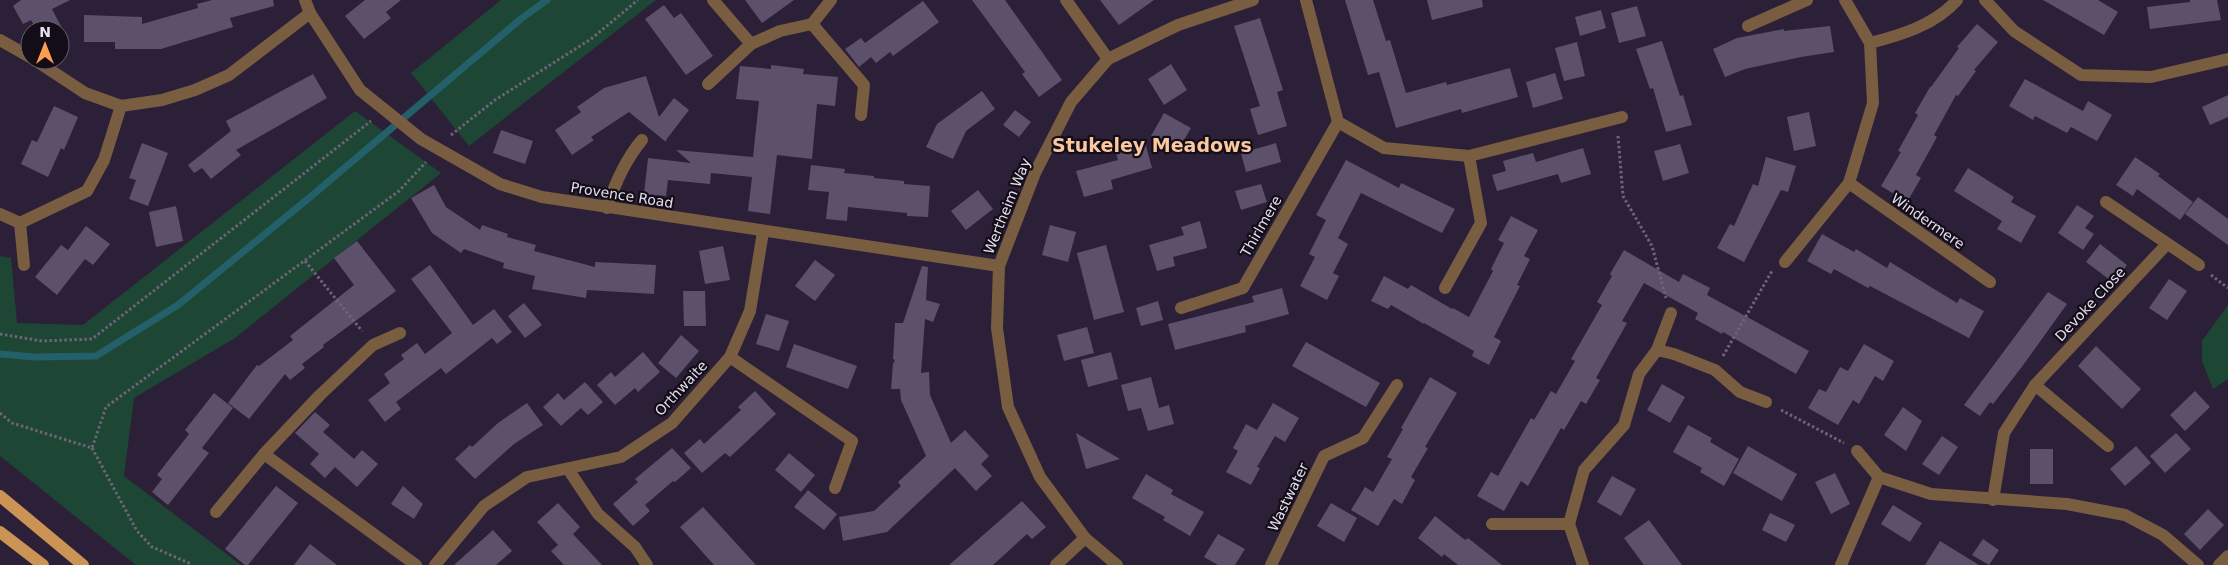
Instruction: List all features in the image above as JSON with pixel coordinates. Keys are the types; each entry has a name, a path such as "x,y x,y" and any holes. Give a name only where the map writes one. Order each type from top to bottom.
{"main road":[{"path":"0,496 83,565"},
{"path":"0,532 43,565"}],"street":[{"name":"Provence Road","path":"305,0 310,13 360,90 421,139 500,184 542,198 999,266"},
{"path":"713,0 751,44"},
{"path":"708,84 751,44 780,31 812,24 831,0"},
{"path":"1066,0 1108,59"},
{"name":"Wertheim Way","path":"1116,565 1084,538 1040,477 1008,406 997,328 999,266 1035,173 1071,102 1108,59 1178,25 1253,0"},
{"path":"1306,0 1338,122 1384,148 1469,156 1619,118"},
{"path":"1748,26 1807,0"},
{"path":"1785,262 1849,183 1873,103 1870,42 1845,0"},
{"path":"1870,42 1905,34 1947,12 1957,0"},
{"path":"1985,0 2014,31 2081,75 2152,77 2228,59"},
{"path":"49,70 85,93 120,106 162,100 196,90 229,75 310,13"},
{"path":"812,24 864,86 861,115"},
{"path":"0,40 20,51"},
{"path":"0,214 20,223 87,191 104,160 120,106"},
{"name":"Thirlmere","path":"1181,308 1243,288 1338,122"},
{"path":"607,208 615,181 632,152 642,140"},
{"path":"1445,288 1481,223 1469,156"},
{"name":"Windermere","path":"1849,183 1990,282"},
{"path":"2106,202 2199,265"},
{"path":"20,223 24,265"},
{"name":"Orthwaite","path":"435,565 484,506 527,477 568,470 621,457 672,423 730,357 750,311 763,232"},
{"name":"Devoke Close","path":"1993,500 2004,433 2035,386 2166,244"},
{"path":"1584,565 1570,524 1584,470 1624,425 1639,374 1657,350 1670,313"},
{"path":"216,512 264,454 320,395 373,345 400,333"},
{"path":"1657,350 1674,354 1715,370 1740,392 1766,402"},
{"path":"730,357 852,442 836,488"},
{"name":"Wastwater","path":"1271,565 1324,456 1363,438 1397,385"},
{"path":"2035,386 2108,446"},
{"path":"1857,451 1879,477 1931,494 2067,504 2125,516 2163,535 2198,565"},
{"path":"264,454 416,565"},
{"path":"568,470 598,514 635,546 647,565"},
{"path":"1841,565 1879,477"},
{"path":"1492,524 1570,524"},
{"path":"1056,565 1084,538"},
{"path":"2219,565 2228,556"}],"path":[{"path":"92,448 106,407 399,191 453,133 495,100 591,39 638,0"},
{"path":"1619,118 1623,196 1652,246 1670,313"},
{"path":"0,334 42,341 92,339 374,119"},
{"path":"305,261 373,345"},
{"path":"1715,370 1769,273 1785,262"},
{"path":"1766,402 1857,451"},
{"path":"0,413 12,423 92,448 137,531 152,547 190,564"}],"green space":[{"path":"501,0 656,0 469,146 411,73"},
{"path":"355,111 441,173 235,338 134,398 124,476 241,565 136,565 0,456 0,256 11,258 17,323 83,325"},
{"path":"2228,305 2228,379 2213,389 2202,361 2202,341"}],"building":[{"path":"21,0 70,0 52,9 58,20 21,20 13,6"},
{"path":"212,0 273,0 274,6 230,18 233,27 161,49 115,49 115,42 84,42 84,15 142,17 142,24 198,8 197,4"},
{"path":"365,0 401,0 386,12 391,18 364,39 345,16"},
{"path":"745,0 794,0 762,23"},
{"path":"972,0 1005,0 1062,80 1039,97 1022,74 1025,72"},
{"path":"1100,0 1154,0 1119,25"},
{"path":"1345,0 1373,0 1386,41 1390,40 1406,93 1446,82 1447,85 1510,68 1518,97 1462,113 1461,109 1396,128 1379,72 1368,75"},
{"path":"1427,0 1482,0 1483,7 1432,20"},
{"path":"2043,0 2098,0 2118,12 2104,35"},
{"path":"2190,0 2217,0 2221,20 2150,29 2147,7 2190,2"},
{"path":"923,1 939,22 893,56 890,52 876,63 871,57 859,67 845,49 861,38 865,43"},
{"path":"664,5 674,18 681,13 713,56 686,75 645,19"},
{"path":"1637,6 1646,36 1619,43 1611,13"},
{"path":"1601,10 1606,28 1580,36 1575,17"},
{"path":"1260,18 1283,90 1277,92 1287,126 1258,135 1250,109 1260,106 1234,26"},
{"path":"1977,24 1998,42 1974,70 1976,71 1958,96 1956,95 1934,135 1937,137 1916,175 1921,178 1907,202 1881,186 1901,152 1898,151 1918,115 1915,113 1930,87 1959,48 1957,47"},
{"path":"1830,26 1834,52 1745,69 1725,77 1713,49 1737,38 1784,29 1784,31"},
{"path":"1662,41 1680,96 1683,95 1692,125 1666,132 1653,88 1650,89 1636,49"},
{"path":"1577,42 1585,76 1564,81 1555,48"},
{"path":"1171,64 1187,90 1164,105 1148,79"},
{"path":"771,65 804,69 803,74 838,77 835,106 817,104 812,159 777,155 770,214 748,211 752,177 711,173 710,184 668,180 666,196 644,194 648,158 691,163 676,150 753,157 759,101 736,99 740,66 771,69"},
{"path":"1555,73 1563,99 1533,108 1526,82"},
{"path":"313,74 327,98 236,150 241,155 211,179 202,168 194,173 188,165 231,131 226,121"},
{"path":"646,76 659,117 674,98 689,110 666,142 629,112 591,137 594,140 572,155 555,130 581,112 577,107 604,88"},
{"path":"2025,79 2083,111 2088,101 2112,115 2097,141 2071,127 2067,133 2035,116 2033,120 2009,106"},
{"path":"982,91 995,109 966,131 953,159 926,147 937,124"},
{"path":"2228,95 2228,117 2210,125 2202,107"},
{"path":"54,106 78,117 64,150 61,148 48,177 21,164 32,140 37,142"},
{"path":"1015,110 1031,122 1019,137 1003,125"},
{"path":"1809,112 1816,146 1794,151 1787,117"},
{"path":"1164,113 1191,128 1177,152 1151,136"},
{"path":"501,130 533,141 525,164 493,153"},
{"path":"1145,142 1152,168 1111,180 1113,189 1084,197 1076,171 1118,160 1115,150"},
{"path":"142,143 168,153 148,206 129,199 136,180 129,178"},
{"path":"1276,143 1281,162 1246,172 1241,153"},
{"path":"1680,144 1689,173 1663,181 1654,151"},
{"path":"1583,148 1591,174 1561,183 1558,174 1497,191 1492,175 1506,171 1503,161 1533,153 1536,162"},
{"path":"1766,157 1796,166 1788,192 1781,190 1744,262 1717,248 1730,224 1734,226 1753,184 1758,186"},
{"path":"2135,157 2160,174 2158,176 2193,202 2180,220 2137,189 2133,196 2116,185"},
{"path":"1346,160 1399,188 1401,183 1455,209 1442,233 1361,193 1338,238 1348,244 1333,273 1339,276 1327,300 1300,286 1315,257 1309,254 1326,220 1316,215"},
{"path":"811,165 845,169 844,173 904,181 904,184 930,186 928,217 907,216 907,213 848,207 847,221 826,219 829,192 808,190"},
{"path":"1968,168 2014,197 2011,202 2036,216 2021,243 1997,229 2002,221 1954,191"},
{"path":"1261,184 1267,202 1241,210 1235,191"},
{"path":"434,185 446,207 480,230 482,225 508,234 507,237 536,245 534,251 595,267 595,262 656,265 654,294 587,290 586,298 532,289 535,276 503,268 504,263 464,249 461,253 432,233 411,198"},
{"path":"978,190 993,209 966,230 951,211"},
{"path":"2198,197 2228,219 2228,245 2185,214"},
{"path":"2077,205 2094,216 2085,228 2094,234 2083,250 2058,233"},
{"path":"176,206 183,241 156,247 149,212"},
{"path":"1511,216 1538,230 1524,256 1530,259 1517,285 1520,286 1494,337 1501,341 1489,365 1472,356 1474,351 1391,305 1388,309 1371,301 1384,276 1408,289 1411,285 1469,317 1493,271 1491,269 1504,243 1498,240"},
{"path":"1200,221 1207,248 1173,257 1175,266 1157,271 1149,245 1184,235 1181,227"},
{"path":"1050,225 1076,232 1068,262 1042,255"},
{"path":"86,226 110,244 93,265 85,259 57,295 35,277 61,245 68,250"},
{"path":"1822,234 1854,252 1856,249 1887,268 1890,262 1957,303 1960,298 1984,311 1969,338 1870,286 1868,288 1834,269 1831,274 1807,261"},
{"path":"357,241 396,291 323,345 324,347 302,364 305,368 290,380 285,374 249,419 228,403 257,365 259,366 293,340 290,336 354,285 334,258"},
{"path":"2100,244 2127,265 2114,283 2086,262"},
{"path":"1106,245 1124,312 1094,320 1077,253"},
{"path":"723,246 730,280 705,284 699,251"},
{"path":"1624,250 1679,282 1683,274 1710,288 1707,295 1809,351 1796,374 1723,332 1722,334 1695,319 1698,313 1644,283 1622,321 1627,323 1596,378 1600,380 1586,404 1581,401 1564,430 1561,428 1528,486 1521,481 1504,511 1477,496 1491,472 1498,476 1531,418 1534,420 1551,391 1556,394 1575,361 1571,359 1602,305 1597,302"},
{"path":"815,260 835,275 815,301 795,286"},
{"path":"430,265 473,325 494,309 512,332 497,344 492,338 446,374 441,368 396,402 401,409 385,422 368,400 390,383 384,374 404,359 401,355 417,343 425,354 452,333 411,279"},
{"path":"922,266 928,267 926,300 940,304 933,322 925,319 921,373 929,372 930,395 951,443 965,430 989,456 981,464 992,476 976,491 955,468 887,532 843,541 839,517 874,511 901,486 898,482 926,456 901,400 900,389 891,389 895,360 893,359 895,323 903,323"},
{"path":"2169,279 2187,291 2167,320 2149,308"},
{"path":"1282,288 1289,314 1245,326 1246,332 1175,350 1168,324 1254,302 1252,296"},
{"path":"683,291 705,291 706,326 684,326"},
{"path":"2048,292 2067,304 2021,368 1993,404 1990,402 1980,416 1964,405"},
{"path":"1158,301 1163,320 1141,326 1136,308"},
{"path":"524,303 542,325 525,338 508,316"},
{"path":"766,314 789,321 779,351 756,344"},
{"path":"1087,327 1094,353 1064,361 1057,335"},
{"path":"681,335 699,351 676,378 658,363"},
{"path":"1306,342 1380,383 1366,407 1292,366"},
{"path":"794,344 857,366 848,389 786,367"},
{"path":"1864,344 1894,361 1883,381 1875,376 1859,404 1853,400 1838,425 1808,408 1819,389 1826,392 1840,367 1848,371"},
{"path":"2096,346 2141,389 2122,409 2078,366"},
{"path":"643,352 660,372 638,392 635,388 615,405 597,385 611,372 615,377"},
{"path":"1111,352 1118,379 1088,387 1081,360"},
{"path":"1151,377 1159,408 1169,405 1174,424 1148,431 1141,408 1128,411 1121,385"},
{"path":"1430,377 1457,393 1425,447 1428,448 1411,477 1415,480 1402,504 1394,499 1378,526 1351,510 1365,487 1373,492 1392,459 1387,457 1403,429 1401,428"},
{"path":"585,382 603,402 588,415 581,408 561,426 543,407 558,393 564,400"},
{"path":"1662,384 1685,397 1670,423 1647,410"},
{"path":"755,391 776,414 730,457 725,453 702,473 684,453 700,439 704,444 741,410 738,407"},
{"path":"2195,391 2210,407 2185,431 2170,415"},
{"path":"214,393 233,408 202,448 209,453 168,505 152,492 162,479 157,475 189,434 185,430"},
{"path":"527,403 543,425 514,444 475,479 455,459 470,445 472,447 498,423"},
{"path":"1273,403 1299,418 1285,442 1275,436 1257,467 1260,468 1251,485 1226,472 1238,451 1233,448 1246,424 1257,430"},
{"path":"1903,407 1922,421 1906,451 1884,435"},
{"path":"315,412 330,425 323,432 354,459 362,450 378,464 357,487 335,467 325,478 310,464 319,454 295,433"},
{"path":"1688,425 1712,438 1710,442 1739,459 1724,486 1700,472 1702,468 1673,452"},
{"path":"1076,433 1120,459 1086,469"},
{"path":"2176,433 2191,449 2165,473 2150,456"},
{"path":"1942,436 1958,447 1939,475 1922,464"},
{"path":"1748,446 1797,474 1782,501 1733,473"},
{"path":"2136,446 2151,463 2125,486 2110,469"},
{"path":"672,448 691,468 645,505 650,511 633,526 613,504 638,482 635,479"},
{"path":"2030,449 2053,449 2053,484 2030,484"},
{"path":"789,453 815,475 801,492 775,470"},
{"path":"1835,473 1850,504 1831,514 1815,482"},
{"path":"1146,474 1173,490 1171,494 1204,512 1190,536 1163,520 1165,517 1132,498"},
{"path":"1612,476 1636,489 1621,516 1597,502"},
{"path":"276,486 298,503 248,565 245,565 225,549"},
{"path":"403,486 423,504 414,519 391,504"},
{"path":"808,490 837,514 824,530 794,507"},
{"path":"1022,501 1046,527 1032,539 1027,534 993,565 949,565"},
{"path":"558,503 580,527 573,534 602,565 564,565 551,551 558,545 537,522"},
{"path":"1331,503 1357,518 1344,542 1317,526"},
{"path":"1893,505 1922,523 1910,542 1881,524"},
{"path":"703,507 756,565 714,565 680,527"},
{"path":"2208,509 2224,525 2200,550 2184,534"},
{"path":"1770,513 1795,525 1786,542 1762,530"},
{"path":"1435,516 1465,540 1468,538 1502,565 1458,565 1444,554 1442,557 1418,538"},
{"path":"1649,520 1682,565 1644,565 1624,538"},
{"path":"493,530 512,551 496,565 454,565"},
{"path":"1218,534 1245,549 1235,565 1218,565 1204,557"},
{"path":"1983,539 1999,550 1989,565 1972,555"},
{"path":"1940,541 1979,565 1925,565"},
{"path":"310,544 337,565 294,565"}],"waterway":[{"path":"0,354 34,357 96,356 178,305 309,198 522,18 547,0"}],"district":[{"name":"Stukeley Meadows","path":"1152,145"}]}
